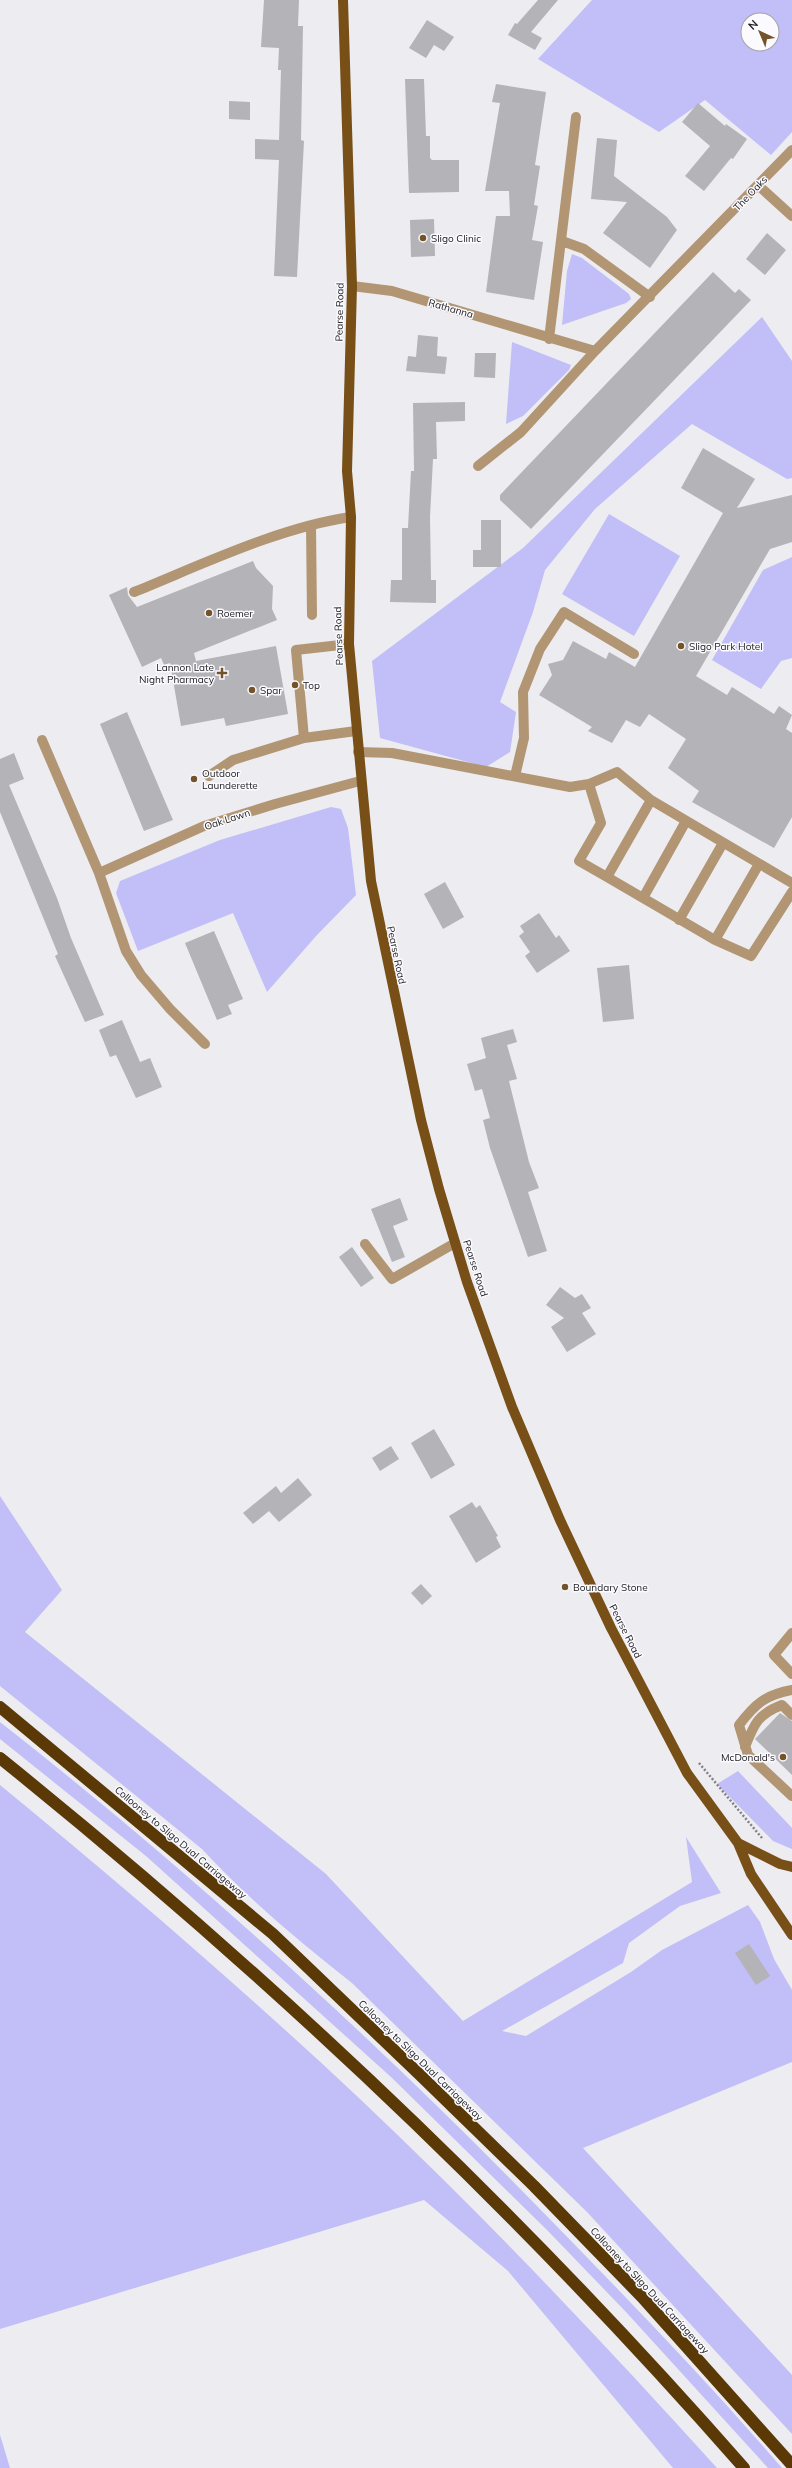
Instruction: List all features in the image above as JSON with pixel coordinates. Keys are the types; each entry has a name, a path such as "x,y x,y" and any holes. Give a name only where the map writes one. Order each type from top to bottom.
{"highway":[{"name":"Collooney to Sligo Dual Carriageway","path":"0,1707 273,1934 415,2069 534,2186 642,2297 792,2465"},
{"path":"0,1758 103,1841 268,1985 411,2119 564,2272 692,2408 744,2468"}],"main road":[{"name":"Pearse Road","path":"343,0 352,286 347,471 351,517 349,644 360,781 371,882 421,1120 455,1243 512,1407 563,1527 611,1628 687,1773 738,1843 751,1874 792,1935"},
{"name":"Pearse Road","path":"738,1843 780,1864 792,1866"}],"street":[{"path":"549,339 576,117"},
{"name":"The Oaks","path":"650,297 792,150"},
{"path":"758,185 792,216"},
{"path":"478,466 521,432 595,352 650,297 584,249 562,241"},
{"name":"Rathanna","path":"352,286 392,291 456,308 549,339 595,352"},
{"path":"134,592 255,543 311,526 351,517"},
{"path":"311,526 312,615"},
{"path":"515,776 524,738 523,692 540,649 564,612 634,654"},
{"path":"304,738 296,650 349,644"},
{"path":"209,776 233,760 304,738 356,731"},
{"path":"42,740 99,873 126,952 141,975 170,1009 204,1044"},
{"path":"358,752 392,753 570,787 590,784 617,772 651,800 792,883"},
{"name":"Oak Lawn","path":"99,873 204,826 275,804 360,781"},
{"path":"590,784 601,823 579,861 715,940 751,956 792,892"},
{"path":"607,877 651,800"},
{"path":"643,898 686,821"},
{"path":"679,920 723,843"},
{"path":"715,940 759,864"},
{"path":"365,1244 392,1279 455,1243"},
{"path":"792,1633 774,1655 792,1674"},
{"path":"792,1690 774,1693 754,1706 739,1725 744,1747 748,1755 792,1796"},
{"path":"744,1747 755,1723 766,1711 782,1705 792,1715"}],"path":[{"path":"698,1762 766,1842"}],"shaded area":[{"path":"592,0 792,0 792,132 771,155 705,100 659,132 538,59"},
{"path":"572,254 582,258 629,294 631,299 626,303 562,325 567,271"},
{"path":"762,317 792,361 792,478 787,479 692,424 595,509 545,570 533,612 500,702 516,712 510,752 486,767 380,738 372,661 523,548"},
{"path":"512,342 571,365 569,370 523,416 506,424"},
{"path":"609,514 680,556 634,636 562,594"},
{"path":"792,557 792,658 781,661 761,689 712,660 763,570"},
{"path":"331,807 341,809 348,828 356,895 317,935 267,992 233,913 138,951 116,893 120,881 220,840"},
{"path":"0,1496 62,1590 25,1632 326,1874 463,2021 692,1882 686,1837 721,1893 680,1906 629,1943 623,1963 502,2031 526,2036 631,1972 662,1950 748,1905 760,1922 774,1959 792,1990 792,2062 583,2148 792,2375 792,2434 587,2212 352,1983 274,1919 237,1885 202,1849 0,1686"},
{"path":"0,1722 151,1845 224,1908 368,2040 507,2175 602,2272 706,2383 782,2468 768,2468 626,2312 547,2230 391,2077 146,1856 0,1739"},
{"path":"738,1771 792,1828 792,1849 773,1841 717,1784"},
{"path":"0,1785 183,1939 360,2099 498,2234 630,2373 717,2468 673,2468 508,2271 424,2200 0,2329"},
{"path":"0,2435 10,2468 0,2468"}],"building":[{"path":"264,0 299,0 298,26 303,26 301,140 304,141 297,277 274,276 279,160 255,159 255,139 279,140 281,70 278,70 279,48 261,47"},
{"path":"538,0 558,0 531,32 542,38 535,50 508,35 515,23 517,24"},
{"path":"427,20 454,37 444,51 434,45 426,58 409,48"},
{"path":"405,79 424,79 426,136 430,136 430,158 432,160 459,160 459,192 409,193"},
{"path":"496,84 546,92 535,165 540,166 534,205 538,206 532,240 543,242 534,300 486,292 496,216 510,216 509,191 485,191 500,103 492,102"},
{"path":"229,101 250,102 250,120 229,119"},
{"path":"698,103 725,126 726,124 747,139 733,159 731,158 704,191 685,176 710,146 682,122"},
{"path":"597,138 617,140 614,176 667,217 677,230 650,268 603,233 627,202 591,199"},
{"name":"Sligo Clinic","path":"434,219 435,256 411,257 410,220"},
{"path":"767,233 786,250 765,275 746,259"},
{"path":"713,272 735,293 739,289 751,300 531,529 500,500 500,495"},
{"path":"418,335 438,337 437,356 447,357 445,374 406,371 408,356 416,357"},
{"path":"475,353 496,353 495,378 474,377"},
{"path":"465,402 465,421 436,422 437,459 433,459 430,517 431,580 436,580 436,603 390,602 391,580 402,580 402,528 408,528 411,471 414,471 413,403"},
{"name":"Sligo Park Hotel","path":"703,448 755,479 737,508 792,495 792,542 770,549 696,676 727,695 732,687 774,714 779,706 792,715 786,729 792,733 792,817 774,848 692,802 699,791 668,768 686,739 649,714 640,727 626,720 612,743 588,731 592,727 539,695 552,675 548,664 563,660 573,641 606,659 609,652 635,667 723,513 681,488"},
{"path":"481,520 501,520 501,567 473,567 473,550 481,550"},
{"path":"253,561 256,568 273,586 272,609 277,620 194,653 196,661 276,646 288,714 226,726 224,718 181,726 170,663 164,665 161,658 142,667 109,595 127,587 128,595 137,607"},
{"path":"127,712 173,820 144,831 100,724"},
{"path":"14,753 24,779 9,785 57,898 71,938 104,1015 85,1022 55,956 58,954 0,812 0,759"},
{"path":"445,882 464,917 443,929 424,894"},
{"path":"539,913 556,938 559,935 570,951 537,973 525,956 530,952 519,936 524,932 520,926"},
{"path":"214,931 243,999 228,1005 232,1014 217,1020 185,943"},
{"path":"629,965 634,1019 603,1022 597,968"},
{"path":"122,1020 140,1062 150,1058 162,1087 136,1098 116,1055 110,1057 99,1030"},
{"path":"513,1029 517,1042 507,1045 517,1079 509,1081 529,1162 539,1188 528,1192 547,1251 528,1257 490,1148 483,1120 490,1118 482,1089 475,1091 467,1064 486,1058 481,1038"},
{"path":"400,1198 408,1220 393,1226 405,1257 392,1262 371,1209"},
{"path":"352,1247 374,1278 361,1287 339,1257"},
{"path":"560,1287 575,1298 582,1294 591,1308 582,1313 596,1334 567,1352 551,1327 564,1318 546,1305"},
{"path":"434,1429 455,1465 431,1479 411,1443"},
{"path":"391,1446 399,1459 380,1471 372,1458"},
{"path":"298,1478 312,1495 279,1522 269,1511 253,1524 243,1513 276,1486 281,1493"},
{"path":"472,1502 476,1508 480,1505 498,1536 496,1537 501,1547 476,1563 449,1516"},
{"path":"421,1584 432,1596 422,1605 411,1593"},
{"name":"McDonald's","path":"780,1713 792,1721 792,1775 755,1739"},
{"path":"749,1944 770,1976 756,1985 735,1953"}],"place":[{"name":"Sligo Clinic","path":"423,238"},
{"name":"Roemer","path":"209,613"},
{"name":"Sligo Park Hotel","path":"681,646"},
{"name":"Lannon Late Night Pharmacy","path":"222,673"},
{"name":"Top","path":"295,685"},
{"name":"Spar","path":"252,690"},
{"name":"Outdoor Launderette","path":"194,779"},
{"name":"Boundary Stone","path":"565,1587"},
{"name":"McDonald's","path":"783,1757"}]}
